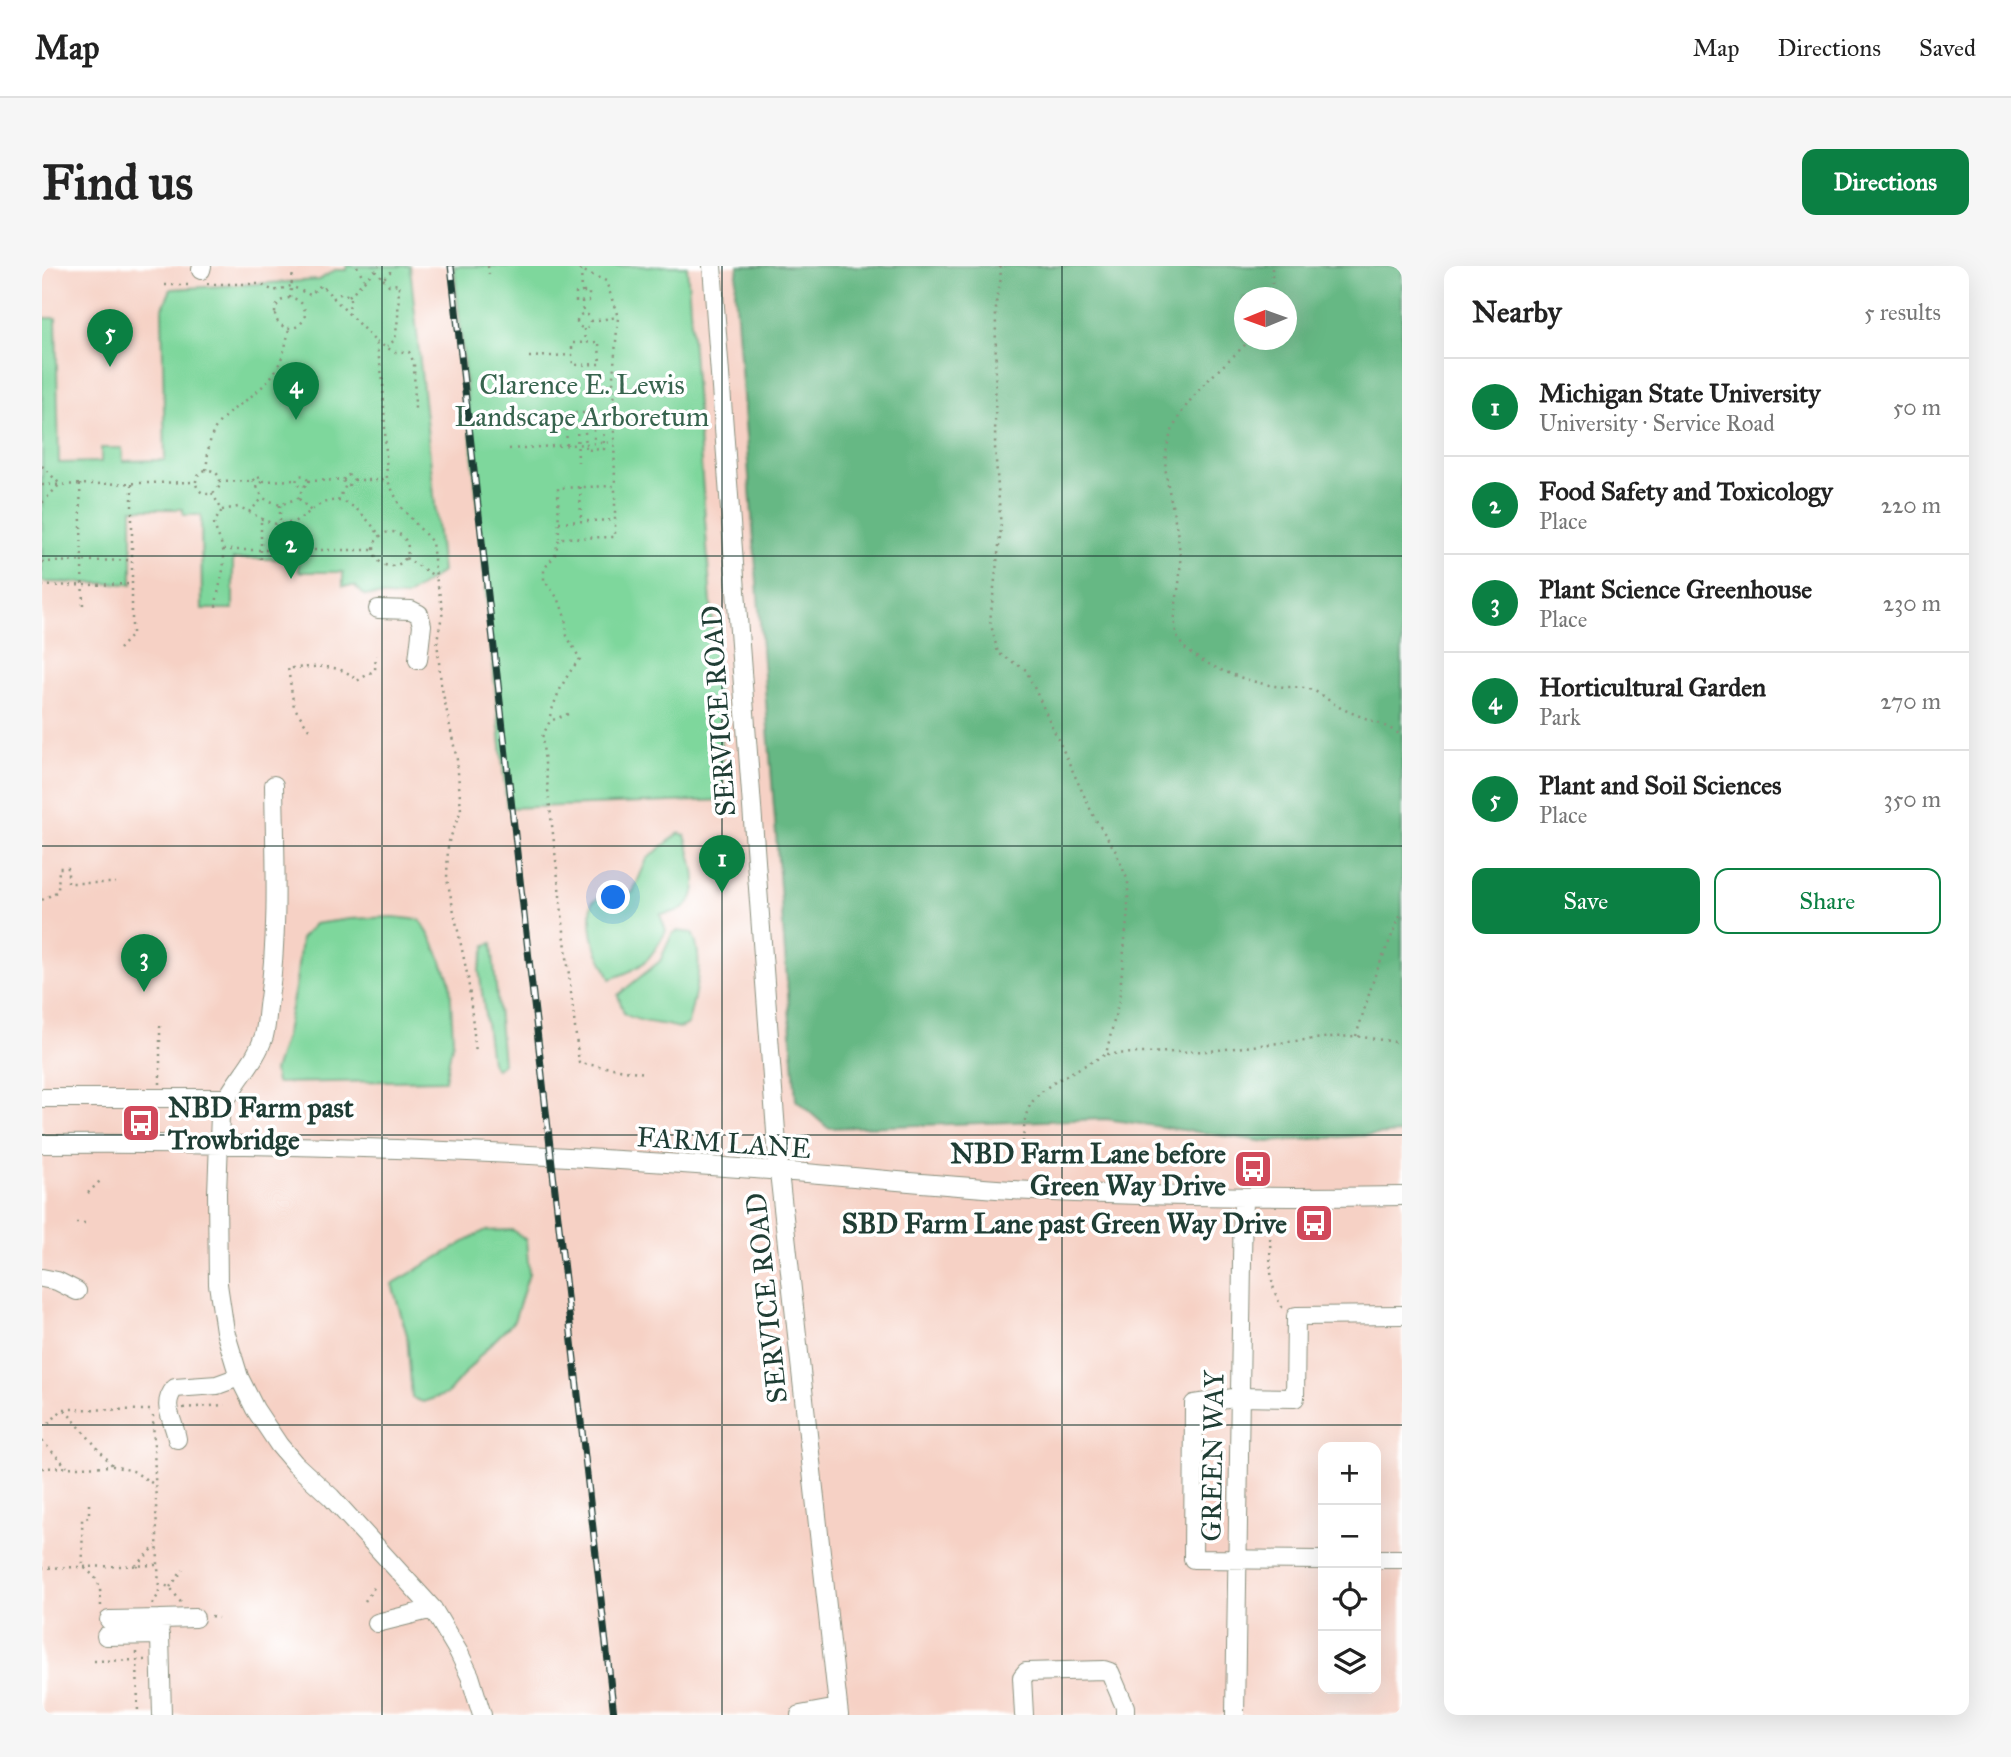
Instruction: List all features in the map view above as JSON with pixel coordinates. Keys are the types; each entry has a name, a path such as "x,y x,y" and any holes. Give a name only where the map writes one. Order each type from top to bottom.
{"street":[{"name":"SERVICE ROAD","path":"714,266 713,288 779,1172 839,1711"},
{"path":"378,609 411,610 419,614 422,625 418,660"},
{"path":"274,785 277,887 272,977 264,1036 252,1060 225,1098 220,1115 218,1284 225,1331 239,1377 255,1409 287,1454 331,1497 433,1609 470,1676 482,1715"},
{"path":"42,1098 225,1098"},
{"name":"FARM LANE","path":"42,1144 218,1144 412,1149 1012,1190 1242,1197 1402,1196"},
{"name":"GREEN WAY","path":"1236,1715 1242,1197"},
{"path":"42,1278 57,1281 77,1291"},
{"path":"1318,1560 1193,1559 1195,1404 1240,1397 1295,1398 1296,1316 1402,1315"},
{"path":"177,1438 160,1410 175,1388 218,1385 239,1377"},
{"path":"1381,1559 1402,1559"},
{"path":"377,1623 433,1609"},
{"path":"105,1622 156,1621 189,1613"},
{"path":"156,1621 161,1660 162,1715"},
{"path":"1024,1715 1022,1677 1026,1672 1104,1670 1110,1671 1125,1707 1125,1715"},
{"path":"800,1715 839,1711"}],"path":[{"path":"357,266 364,279"},
{"path":"349,296 379,266"},
{"path":"383,279 390,272 390,266"},
{"path":"488,266 489,274"},
{"path":"559,538 615,537 613,377 618,317 606,281 572,266"},
{"path":"1000,266 1001,278 996,303 995,447 1002,529 990,621 998,653 1026,670 1094,817 1115,850 1128,881 1128,909 1119,1000 1107,1055"},
{"path":"1272,266 1272,287"},
{"path":"375,270 389,285 399,284 395,340 385,347"},
{"path":"580,270 582,292"},
{"path":"290,298 293,272"},
{"path":"164,285 200,276 260,284 274,291 291,286 310,295 321,285"},
{"path":"582,292 589,292 589,301 576,302 576,293 582,292"},
{"path":"333,298 342,293 349,296"},
{"path":"346,311 351,304 349,296"},
{"path":"290,298 299,301 305,313 299,325 289,328 278,324 274,312 280,301 290,298"},
{"path":"582,301 583,314"},
{"path":"583,314 591,320"},
{"path":"583,314 577,321 580,327 584,328"},
{"path":"591,320 618,317"},
{"path":"584,328 590,325 591,320"},
{"path":"206,470 214,430 223,418 264,387 274,375 282,361 289,328"},
{"path":"584,328 585,343"},
{"path":"376,342 395,352 409,352 414,363 415,410"},
{"path":"599,342 600,364 573,365 572,355 572,344 599,342"},
{"path":"1240,350 1188,401 1171,433 1167,448 1166,472 1181,571 1175,620 1177,637 1184,647 1225,672 1273,686 1312,690 1340,708 1392,729 1402,736"},
{"path":"529,357 572,355"},
{"path":"567,446 565,413 584,413 584,417 585,443 586,450 604,449 603,416 584,417"},
{"path":"594,416 594,443"},
{"path":"577,426 578,462"},
{"path":"509,449 615,442"},
{"path":"42,466 60,484"},
{"path":"206,470 215,473 219,482 212,493 201,492 196,482 199,474 206,470"},
{"path":"257,486 263,481 297,480 302,475 308,481 343,480 348,475 354,480 387,480"},
{"path":"219,482 253,481 259,476 263,481"},
{"path":"297,480 299,485 304,486"},
{"path":"343,480 346,485"},
{"path":"346,485 351,485 354,480"},
{"path":"253,481 263,498 280,505 298,498 308,481"},
{"path":"42,485 196,482"},
{"path":"119,649 132,635 132,483"},
{"path":"42,503 60,484"},
{"path":"80,484 83,607"},
{"path":"338,500 346,485"},
{"path":"550,716 556,695 569,671 580,659 567,636 565,617 559,600 544,580 544,569 555,555 559,538 558,488 615,486"},
{"path":"580,487 581,521"},
{"path":"212,493 222,510"},
{"path":"250,512 263,498"},
{"path":"298,498 311,511"},
{"path":"216,607 223,571 223,550 214,523 222,510 238,507 261,520 288,524 325,503 338,500 357,508 381,537"},
{"path":"280,505 280,524"},
{"path":"261,520 261,559"},
{"path":"559,522 615,520"},
{"path":"288,524 288,559"},
{"path":"393,533 403,537 408,547 406,558 398,565 388,566 377,557 375,550 381,537 393,533"},
{"path":"223,550 375,550"},
{"path":"406,558 436,577"},
{"path":"42,562 132,560"},
{"path":"42,586 132,584"},
{"path":"309,729 294,707 288,668 341,667 350,672 357,681 375,670 376,655"},
{"path":"568,714 550,721 542,737 579,1063 645,1073"},
{"path":"42,900 58,891 59,868 68,868 68,883"},
{"path":"59,883 116,883"},
{"path":"1356,1036 1375,975 1402,912"},
{"path":"160,1026 160,1097"},
{"path":"1023,1142 1031,1104 1044,1090 1107,1055 1209,1051 1288,1040 1356,1036 1402,1043"},
{"path":"88,1193 100,1181"},
{"path":"76,1223 88,1223"},
{"path":"1270,1231 1271,1285 1285,1312 1296,1316"},
{"path":"42,1425 49,1423 63,1409 160,1410 225,1405"},
{"path":"63,1409 113,1466"},
{"path":"156,1621 159,1584 155,1485 160,1410"},
{"path":"42,1441 67,1467"},
{"path":"42,1468 113,1466 133,1471 155,1485"},
{"path":"83,1567 82,1519 89,1517 89,1504"},
{"path":"136,1566 157,1544"},
{"path":"42,1568 158,1565"},
{"path":"83,1567 94,1575 100,1585 105,1622"},
{"path":"170,1587 183,1570"},
{"path":"159,1584 170,1587 189,1613"},
{"path":"366,1601 375,1586"},
{"path":"94,1661 161,1660"}],"shaded area":[{"path":"42,266 1402,266 1402,1715 42,1715"}],"green space":[{"path":"347,266 410,266 442,572 406,597 364,595 355,586 343,586 343,572 299,572 298,559 233,559 233,609 202,609 201,515 183,515 183,509 132,509 132,584 42,582 42,318 56,318 59,463 101,462 101,448 122,448 123,461 165,460 162,310 171,289 319,280 335,270 346,270"},
{"name":"Clarence E. Lewis Landscape Arboretum","path":"454,266 687,266 725,800 507,808"},
{"path":"738,266 1402,266 1402,1133 1267,1142 1106,1119 828,1128 796,1100 735,290"},
{"path":"679,833 685,835 692,861 695,886 693,897 687,905 676,911 660,914 666,931 650,957 638,967 610,979 593,936 592,902 605,895 628,895 633,892 647,859"},
{"path":"393,917 420,920 433,941 450,981 453,1040 445,1080 276,1083 274,1071 285,1037 296,983 301,939 314,924"},
{"path":"677,931 692,933 698,955 698,978 688,1024 680,1028 638,1020 624,1014 618,995 660,961 672,934"},
{"path":"492,943 503,1063 496,1069 491,1062 479,969 486,945"},
{"path":"513,1230 526,1240 529,1274 514,1321 447,1394 423,1402 412,1398 407,1335 392,1284 484,1231"}],"railway":[{"path":"451,266 614,1715"}],"place":[{"name":"Plant and Soil Sciences","path":"110,367"},
{"name":"Horticultural Garden","path":"296,420"},
{"name":"Food Safety and Toxicology","path":"291,579"},
{"name":"Michigan State University","path":"722,893"},
{"name":"Plant Science Greenhouse","path":"144,992"},
{"name":"NBD Farm past Trowbridge","path":"141,1123"},
{"name":"NBD Farm Lane before Green Way Drive","path":"1253,1169"},
{"name":"SBD Farm Lane past Green Way Drive","path":"1314,1223"}]}
